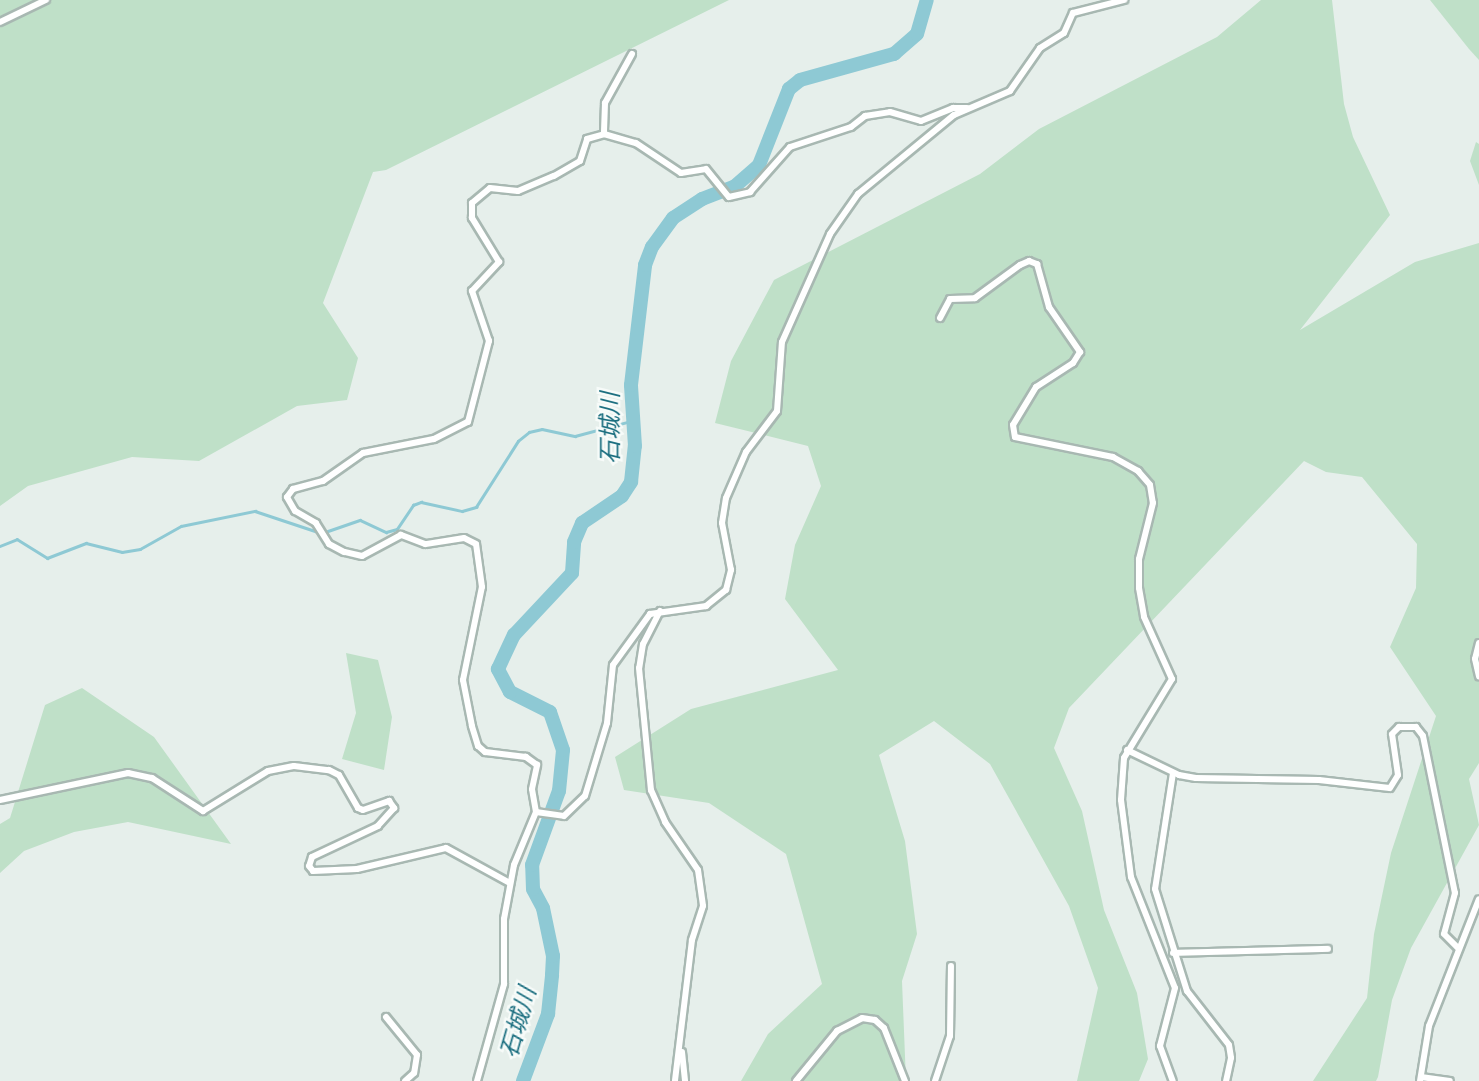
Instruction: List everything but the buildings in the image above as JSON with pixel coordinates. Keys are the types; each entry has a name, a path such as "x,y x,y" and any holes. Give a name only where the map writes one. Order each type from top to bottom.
{"street":[{"path":"0,22 46,0"},
{"path":"538,813 559,815 579,807 601,750 616,657 650,614 661,610 706,606 726,590 731,570 722,523 726,498 746,452 777,411 782,342 830,234 858,194 940,125 969,108 1010,91 1040,48 1064,33 1073,13 1124,0"},
{"path":"604,134 605,103 632,54"},
{"path":"477,1081 504,984 504,919 510,883 525,832 538,813 534,760 495,756 478,746 465,702 463,680 482,587 476,544 464,538 425,544 401,535 362,556 344,552 329,544 316,523 295,511 288,497 293,489 323,481 363,453 434,439 468,422 489,341 472,291 499,262 472,218 472,203 490,188 518,191 554,176 580,161 587,139 604,134 636,143 681,173 706,169 724,195 736,198 750,192 790,147 852,127 865,116 890,112 920,121 953,108 969,108"},
{"path":"940,318 950,299 975,298 1020,265 1029,261 1037,264 1049,307 1080,352 1073,363 1036,387 1013,425 1015,437 1113,457 1138,471 1150,485 1153,503 1139,559 1139,588 1144,617 1172,678 1127,750 1121,800 1126,861 1175,988 1160,1046 1173,1081"},
{"path":"661,610 643,644 639,668 651,790 665,822 698,870 703,906 692,940 675,1081"},
{"path":"1479,643 1475,659 1479,677"},
{"path":"1127,750 1172,773 1196,778 1319,780 1390,788 1398,775 1392,734 1399,727 1416,727 1423,736 1455,893 1444,934 1458,948"},
{"path":"0,800 128,774 152,778 203,811 268,771 294,766 329,770 339,775 352,803 363,810 389,801 394,808 378,826 312,858 309,866 313,871 357,869 446,848 510,883"},
{"path":"1172,773 1155,889 1173,953 1195,1004 1229,1045 1231,1058 1226,1081"},
{"path":"1450,1081 1420,1079 1429,1026 1479,899"},
{"path":"1173,953 1328,949"},
{"path":"935,1081 950,1036 951,966"},
{"path":"386,1017 417,1055 414,1073 405,1081"},
{"path":"796,1081 836,1031 862,1018 875,1020 884,1028 905,1081"},
{"path":"680,1040 685,1081"}],"green space":[{"path":"0,0 729,0 386,170 373,172 323,303 358,358 347,400 297,406 199,461 132,457 28,486 0,506"},
{"path":"1261,0 1332,0 1344,104 1353,137 1390,215 1300,330 1415,262 1479,243 1479,763 1469,779 1479,825 1411,948 1392,1000 1378,1077 1376,1081 1313,1081 1367,998 1374,934 1391,853 1436,716 1390,647 1416,588 1417,544 1362,477 1326,472 1304,461 1069,708 1054,748 1082,811 1104,910 1137,993 1148,1059 1139,1081 1077,1081 1098,988 1069,906 990,764 934,721 879,755 905,841 917,934 902,981 906,1081 741,1081 768,1034 822,984 786,854 709,803 624,790 615,757 691,709 838,670 785,599 795,545 821,486 808,446 715,423 731,361 774,280 980,174 1039,129 1217,37"},
{"path":"1430,0 1479,0 1479,60 1469,49"},
{"path":"1476,142 1479,144 1479,185 1470,161"},
{"path":"346,653 378,660 392,717 384,770 342,759 356,713"},
{"path":"82,688 154,737 231,844 128,822 74,832 24,851 0,873 0,824 10,818 45,705"}],"waterway":[{"name":"石城川","path":"523,1081 548,1014 553,956 543,908 533,889 532,865 559,791 563,750 550,712 510,692 498,669 514,635 572,573 574,542 582,523 622,496 631,482 635,446 631,385 645,265 652,247 673,218 702,199 734,187 759,165 789,89 800,80 894,54 917,34 927,0"},
{"path":"325,532 360,520 386,532 397,529 413,505 421,502 462,511 476,507 518,441 529,432 542,429 575,436 631,421"},
{"path":"0,546 17,539 47,558 86,543 122,552 140,549 181,526 255,511 318,532"}]}
